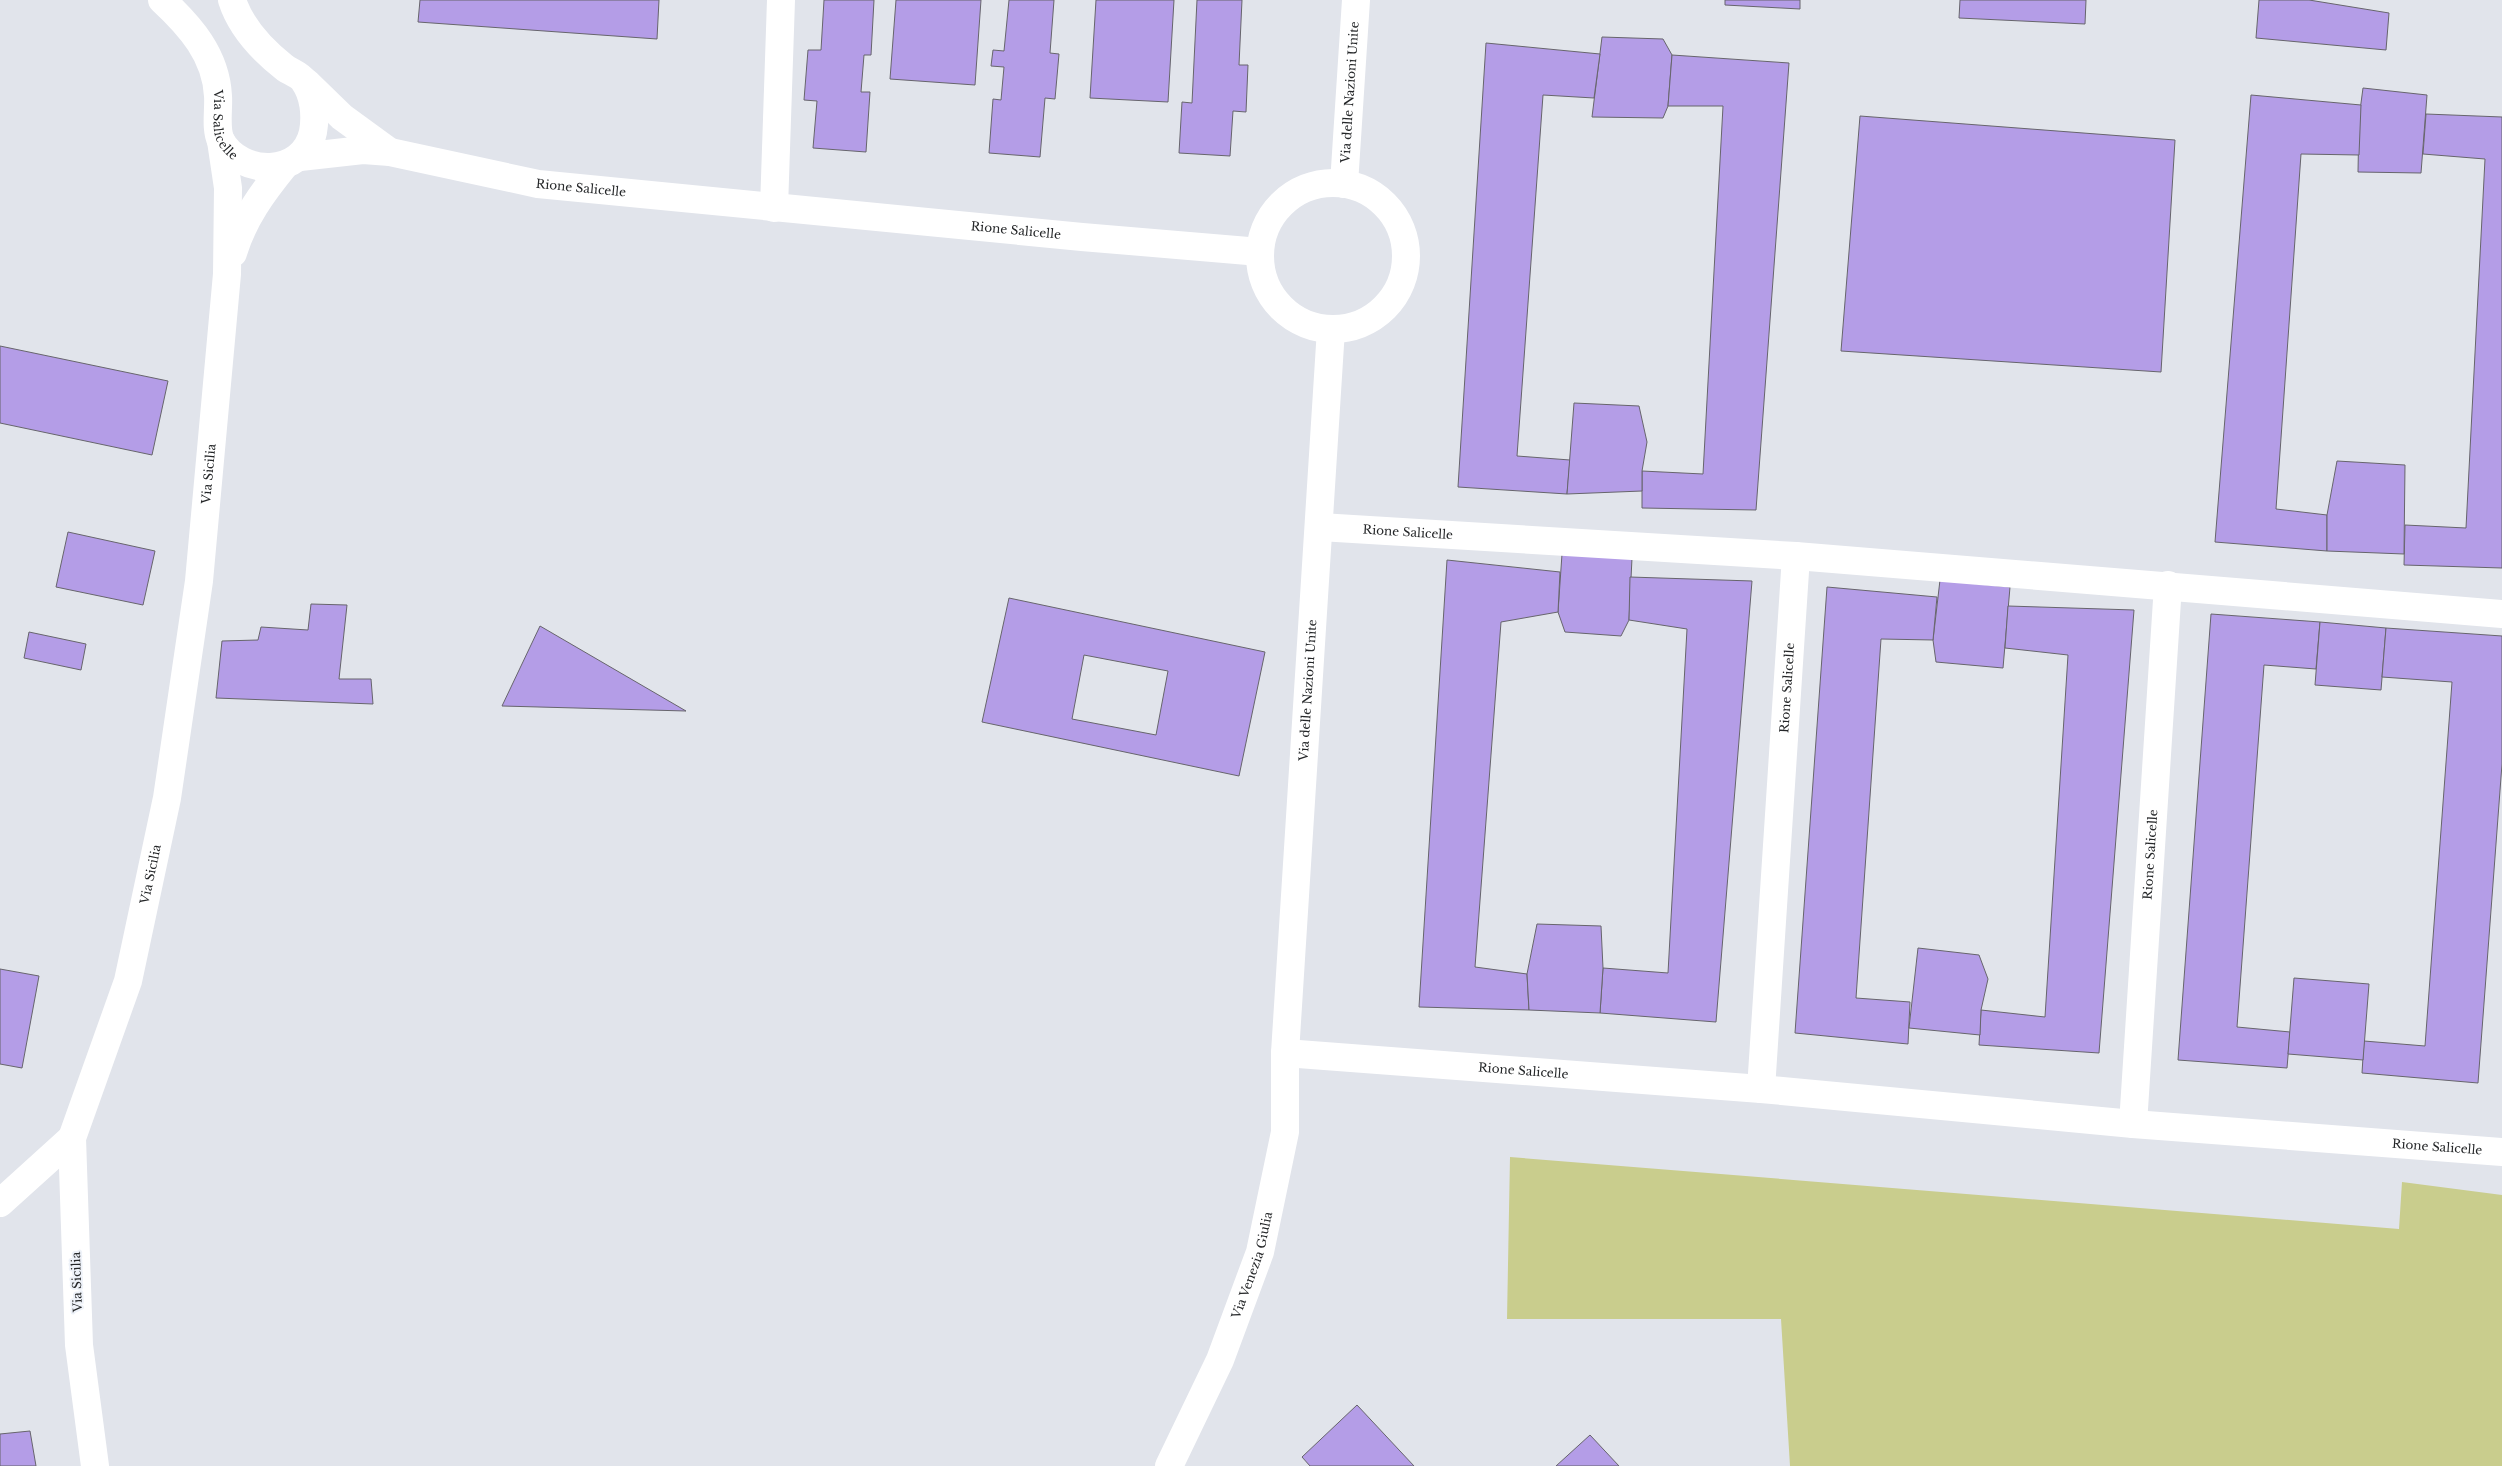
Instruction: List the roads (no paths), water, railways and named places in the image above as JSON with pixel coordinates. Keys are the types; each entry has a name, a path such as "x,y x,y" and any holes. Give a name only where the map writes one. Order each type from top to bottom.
{"street":[{"name":"Via Salicelle","path":"162,0 193,32 206,51 214,74 218,94 218,119 221,140 234,154 246,162 273,167 292,161"},
{"path":"232,0 237,16 252,37 285,68 303,79 311,94 314,109 313,130 309,143 292,161"},
{"path":"774,208 781,0"},
{"name":"Via delle Nazioni Unite","path":"1344,184 1356,0"},
{"name":"Rione Salicelle","path":"303,79 342,117 390,152"},
{"name":"Via Sicilia","path":"95,1466 79,1345 72,1138 128,981 167,798 199,581 227,274 228,188 221,140"},
{"name":"Rione Salicelle","path":"292,161 364,150 390,152 538,184 774,208 1260,252"},
{"name":"Via Sicilia","path":"227,274 238,234 254,204 292,161"},
{"path":"1320,184 1344,184 1368,191 1387,206 1392,213 1400,227 1406,250 1404,275 1394,298 1377,315 1355,326 1331,329 1308,325 1287,314 1268,289 1262,275 1260,252 1265,228 1278,208 1297,192 1320,184"},
{"name":"Via delle Nazioni Unite","path":"1284,1053 1320,527 1331,329"},
{"name":"Rione Salicelle","path":"1320,527 1796,556 2502,614"},
{"name":"Rione Salicelle","path":"1761,1089 1796,556"},
{"name":"Rione Salicelle","path":"2133,1124 2168,586"},
{"name":"Rione Salicelle","path":"1284,1053 1761,1089 2133,1124 2502,1152"},
{"name":"Via Venezia Giulia","path":"1169,1466 1220,1360 1260,1252 1285,1132 1284,1053"},
{"path":"0,1203 72,1138"}]}
